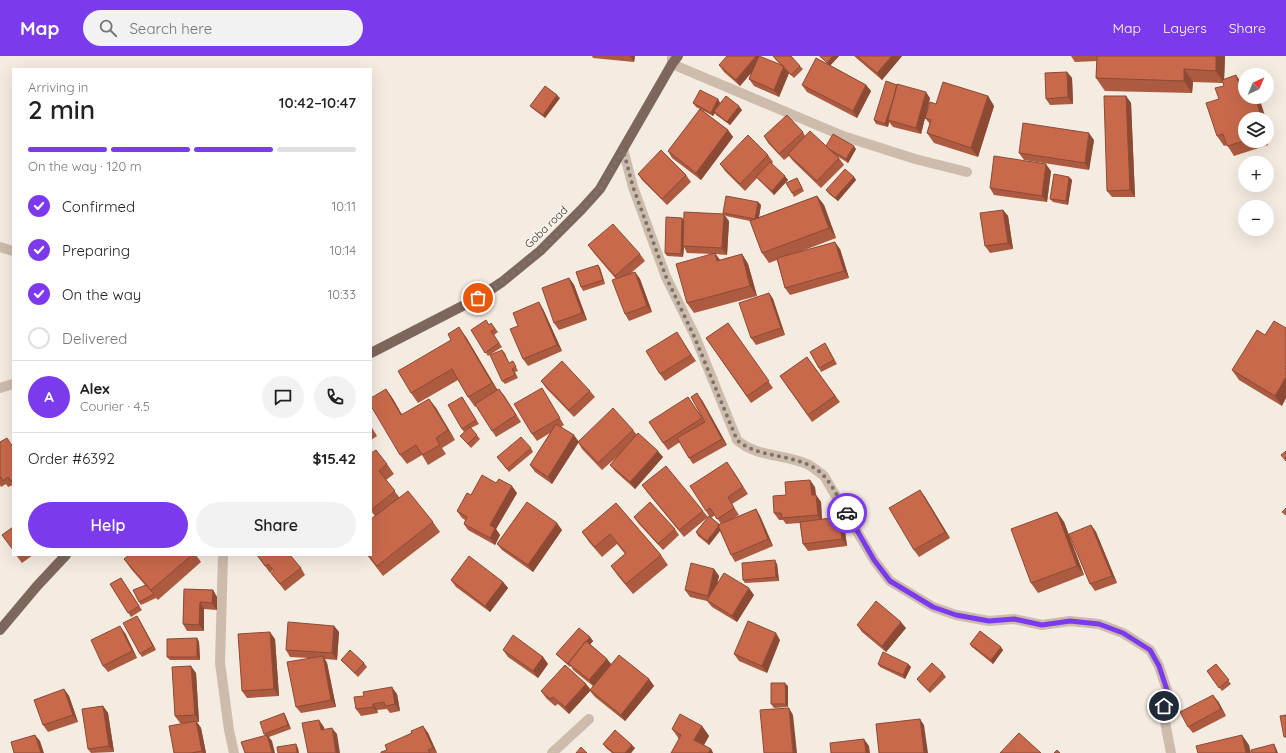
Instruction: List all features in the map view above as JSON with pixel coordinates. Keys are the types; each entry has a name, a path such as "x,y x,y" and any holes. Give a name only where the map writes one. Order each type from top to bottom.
{"main road":[{"name":"Goba road","path":"372,352 478,298 502,282 540,251 600,189 674,59"},
{"path":"0,630 37,586 65,556"}],"street":[{"path":"674,59 843,136 915,159 967,172"},
{"path":"623,149 633,187 666,277 694,336 737,440 742,445 753,450 806,464 818,470 824,476 874,560 890,581 933,607 956,615 989,621 1014,619 1042,625 1070,621 1099,624 1123,633 1150,650 1159,666 1169,696 1164,706 1165,722 1171,753"},
{"path":"0,247 12,251"},
{"path":"0,388 12,384"},
{"path":"222,556 220,663 229,730 234,753"},
{"path":"552,753 589,719"}],"building":[{"path":"727,56 756,56 736,80 719,65"},
{"path":"759,56 784,66 774,90 749,79"},
{"path":"773,56 791,56 800,66 791,75"},
{"path":"820,56 833,56 827,63"},
{"path":"857,56 892,56 877,73"},
{"path":"1097,56 1216,56 1216,71 1184,69 1184,81 1096,78"},
{"path":"816,58 866,85 853,111 802,85"},
{"path":"1067,72 1068,97 1046,99 1045,73"},
{"path":"1236,75 1238,82 1238,104 1257,104 1260,112 1238,112 1238,143 1227,146 1223,134 1217,136 1206,103 1219,99 1215,88 1224,86 1222,80"},
{"path":"886,81 897,85 885,124 874,120"},
{"path":"943,82 988,96 971,148 927,133 931,120 925,118 930,102 936,104"},
{"path":"897,84 926,92 916,128 888,120"},
{"path":"545,86 557,95 543,115 530,106"},
{"path":"700,90 718,99 711,113 693,103"},
{"path":"726,96 739,106 727,122 714,111"},
{"path":"1104,96 1126,96 1130,190 1107,191"},
{"path":"700,109 728,130 696,173 668,151"},
{"path":"787,115 803,132 779,154 764,136"},
{"path":"1023,123 1089,133 1085,163 1019,153"},
{"path":"810,131 839,158 817,181 788,154"},
{"path":"833,134 854,146 846,159 826,146"},
{"path":"748,135 768,155 740,184 720,164"},
{"path":"661,150 686,175 662,199 638,174"},
{"path":"994,156 1046,164 1042,196 990,188"},
{"path":"770,162 785,176 772,191 756,177"},
{"path":"845,169 854,177 835,198 826,190"},
{"path":"1054,174 1069,177 1066,201 1050,199"},
{"path":"797,178 802,188 792,193 786,183"},
{"path":"726,196 758,202 755,219 723,213"},
{"path":"817,196 829,228 762,253 750,221"},
{"path":"1003,210 1008,243 985,246 980,213"},
{"path":"684,212 724,214 722,248 683,246"},
{"path":"666,217 682,218 681,254 665,253"},
{"path":"613,224 640,254 615,276 588,245"},
{"path":"835,242 844,271 785,288 777,258"},
{"path":"715,253 717,261 742,254 750,286 687,303 676,264"},
{"path":"598,265 603,280 581,287 576,272"},
{"path":"635,272 647,306 625,314 612,280"},
{"path":"569,278 582,313 554,323 542,288"},
{"path":"769,293 781,328 751,338 739,303"},
{"path":"539,302 557,345 523,359 510,329 518,326 513,313"},
{"path":"486,320 489,325 491,323 495,329 491,331 499,343 485,353 471,330"},
{"path":"1274,321 1286,328 1286,377 1275,396 1232,370 1257,330 1265,335"},
{"path":"728,323 769,381 747,396 706,338"},
{"path":"459,327 492,383 468,397 452,369 411,393 398,371 451,340 448,334"},
{"path":"677,332 691,355 660,374 646,351"},
{"path":"825,343 834,360 819,368 810,352"},
{"path":"502,350 509,363 513,361 516,367 512,369 515,375 502,381 490,355"},
{"path":"807,357 835,396 808,415 780,376"},
{"path":"562,361 590,391 569,410 541,381"},
{"path":"542,388 560,418 532,434 514,404"},
{"path":"386,389 401,415 429,399 448,430 436,438 440,445 422,455 416,445 400,455 372,408 372,397"},
{"path":"499,389 516,415 492,431 475,404"},
{"path":"697,393 722,439 689,458 677,438 705,422 691,397"},
{"path":"462,397 476,420 462,429 448,405"},
{"path":"688,397 702,418 663,443 649,422"},
{"path":"613,408 633,430 598,463 578,442"},
{"path":"556,424 574,435 548,477 530,465"},
{"path":"470,427 477,435 468,444 460,436"},
{"path":"638,433 658,451 630,482 610,465"},
{"path":"521,437 531,448 507,469 497,457"},
{"path":"7,438 12,446 11,481 8,477 3,481 1,477 0,478 0,442"},
{"path":"376,450 387,464 379,471 395,491 372,509 372,452"},
{"path":"1286,451 1286,461 1281,455"},
{"path":"727,462 743,487 728,497 734,508 717,519 710,508 706,511 690,486"},
{"path":"666,466 703,511 679,530 642,485"},
{"path":"482,475 496,483 499,479 512,486 490,525 495,528 490,538 464,524 467,517 457,511 467,493 471,495"},
{"path":"810,480 812,495 816,495 818,515 782,518 781,513 774,513 773,496 786,495 785,482"},
{"path":"920,490 945,532 914,550 889,508"},
{"path":"408,491 433,522 377,566 369,556 372,556 372,518"},
{"path":"527,502 557,523 528,565 497,544"},
{"path":"650,502 675,529 658,544 634,517"},
{"path":"616,503 661,555 626,584 611,566 626,553 610,534 595,547 582,532"},
{"path":"1286,508 1286,515 1282,512"},
{"path":"756,509 768,539 731,555 718,525"},
{"path":"1057,512 1077,566 1031,583 1011,529"},
{"path":"709,516 720,525 718,525 707,541 696,532"},
{"path":"839,517 842,539 803,544 800,522"},
{"path":"1091,525 1112,576 1090,584 1069,534"},
{"path":"12,528 12,549 2,535"},
{"path":"128,556 191,556 151,590 124,559"},
{"path":"258,556 291,556 301,568 280,584 271,573 274,571 268,564 265,566"},
{"path":"469,556 503,582 485,606 451,580"},
{"path":"775,560 776,577 743,580 742,563"},
{"path":"691,563 714,569 708,596 685,590"},
{"path":"724,573 749,588 732,616 707,600"},
{"path":"121,578 139,606 128,613 110,584"},
{"path":"146,585 154,594 139,602 133,590"},
{"path":"184,589 213,590 212,603 200,602 199,625 183,624"},
{"path":"876,601 901,622 882,646 857,625"},
{"path":"137,616 153,646 140,654 123,623"},
{"path":"748,621 776,633 762,666 734,654"},
{"path":"288,622 334,626 332,653 286,650"},
{"path":"120,626 132,651 103,666 91,640"},
{"path":"579,628 590,637 568,664 556,654"},
{"path":"980,631 1001,647 991,660 970,644"},
{"path":"270,632 274,689 242,691 238,634"},
{"path":"513,635 543,657 533,671 503,650"},
{"path":"197,638 197,657 167,657 167,639"},
{"path":"586,641 607,659 589,680 568,663"},
{"path":"350,650 364,663 355,673 341,660"},
{"path":"883,652 908,664 903,675 878,664"},
{"path":"619,655 649,679 621,715 590,690"},
{"path":"323,656 331,700 296,707 287,662"},
{"path":"932,663 943,673 928,690 917,679"},
{"path":"1216,664 1229,680 1219,688 1207,671"},
{"path":"565,665 586,684 565,707 553,697 550,699 541,691"},
{"path":"191,666 195,715 175,716 172,667"},
{"path":"771,683 785,683 786,704 771,704"},
{"path":"392,687 395,704 385,706 384,702 373,704 373,707 356,709 354,697 364,696 363,692"},
{"path":"64,689 73,715 43,725 34,700"},
{"path":"1213,695 1221,709 1188,727 1180,712"},
{"path":"103,706 109,746 88,749 82,709"},
{"path":"789,708 793,753 764,753 760,710"},
{"path":"284,713 288,725 264,734 260,722"},
{"path":"680,714 702,726 694,740 711,749 708,753 671,753 681,735 672,729"},
{"path":"1286,715 1286,737 1284,737 1280,716"},
{"path":"920,719 924,753 879,753 876,724"},
{"path":"319,720 321,730 332,728 336,753 308,753 302,723"},
{"path":"196,721 202,751 191,753 174,753 169,726"},
{"path":"423,726 433,748 428,750 430,753 381,753 387,750 385,745 412,733 411,731"},
{"path":"615,730 632,745 625,753 614,753 603,744"},
{"path":"1019,733 1041,753 1000,753"},
{"path":"35,735 41,753 14,753 11,742"},
{"path":"267,735 272,753 245,753 241,742"},
{"path":"1242,735 1246,753 1198,753 1196,746"},
{"path":"864,739 866,753 831,753 830,743"},
{"path":"296,744 297,753 278,753 277,747"},
{"path":"1274,744 1276,753 1252,753 1251,750"},
{"path":"581,747 587,753 576,753"}],"way so far":[{"path":"478,298 502,282 540,251 582,209 600,189 623,149 633,187 666,277 694,336 737,440 742,445 753,450 806,464 818,470 824,476 847,513"}],"route":[{"path":"847,513 874,560 890,581 933,607 956,615 989,621 1014,619 1042,625 1070,621 1099,624 1123,633 1150,650 1159,666 1169,696 1164,706"}]}
